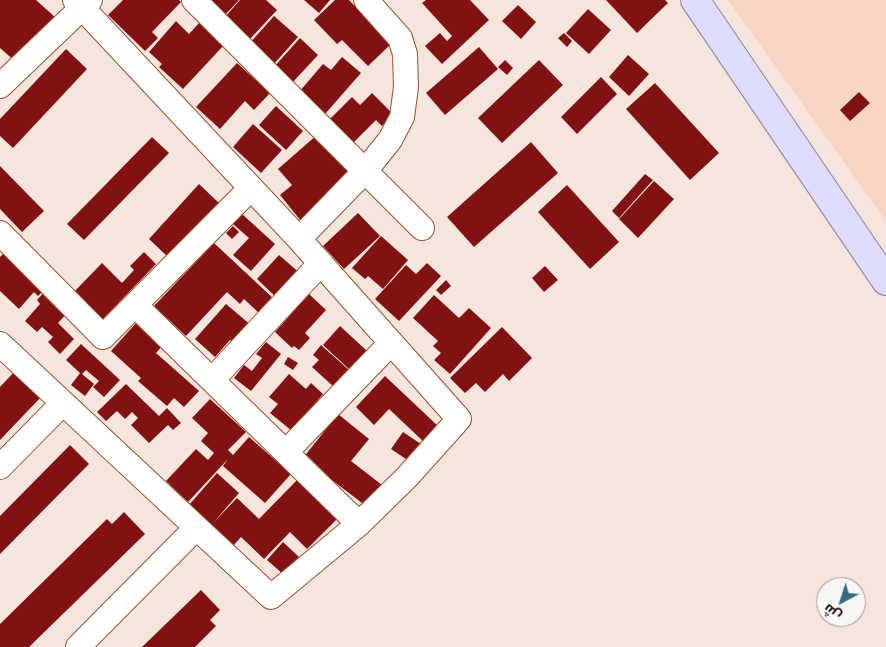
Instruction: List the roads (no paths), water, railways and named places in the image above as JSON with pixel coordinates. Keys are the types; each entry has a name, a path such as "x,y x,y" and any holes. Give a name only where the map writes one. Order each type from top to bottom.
{"main road":[{"path":"695,0 886,281"}],"street":[{"path":"194,0 422,228"},
{"path":"299,239 365,171 390,140 402,117 406,87 406,54 400,38 366,0"},
{"path":"0,86 82,2 321,263 459,419 407,478 359,524 271,597 0,344"},
{"path":"0,233 103,337 251,188"},
{"path":"212,380 321,263"},
{"path":"135,305 359,524"},
{"path":"286,452 391,343"},
{"path":"0,466 63,403"},
{"path":"78,647 196,528"}]}
